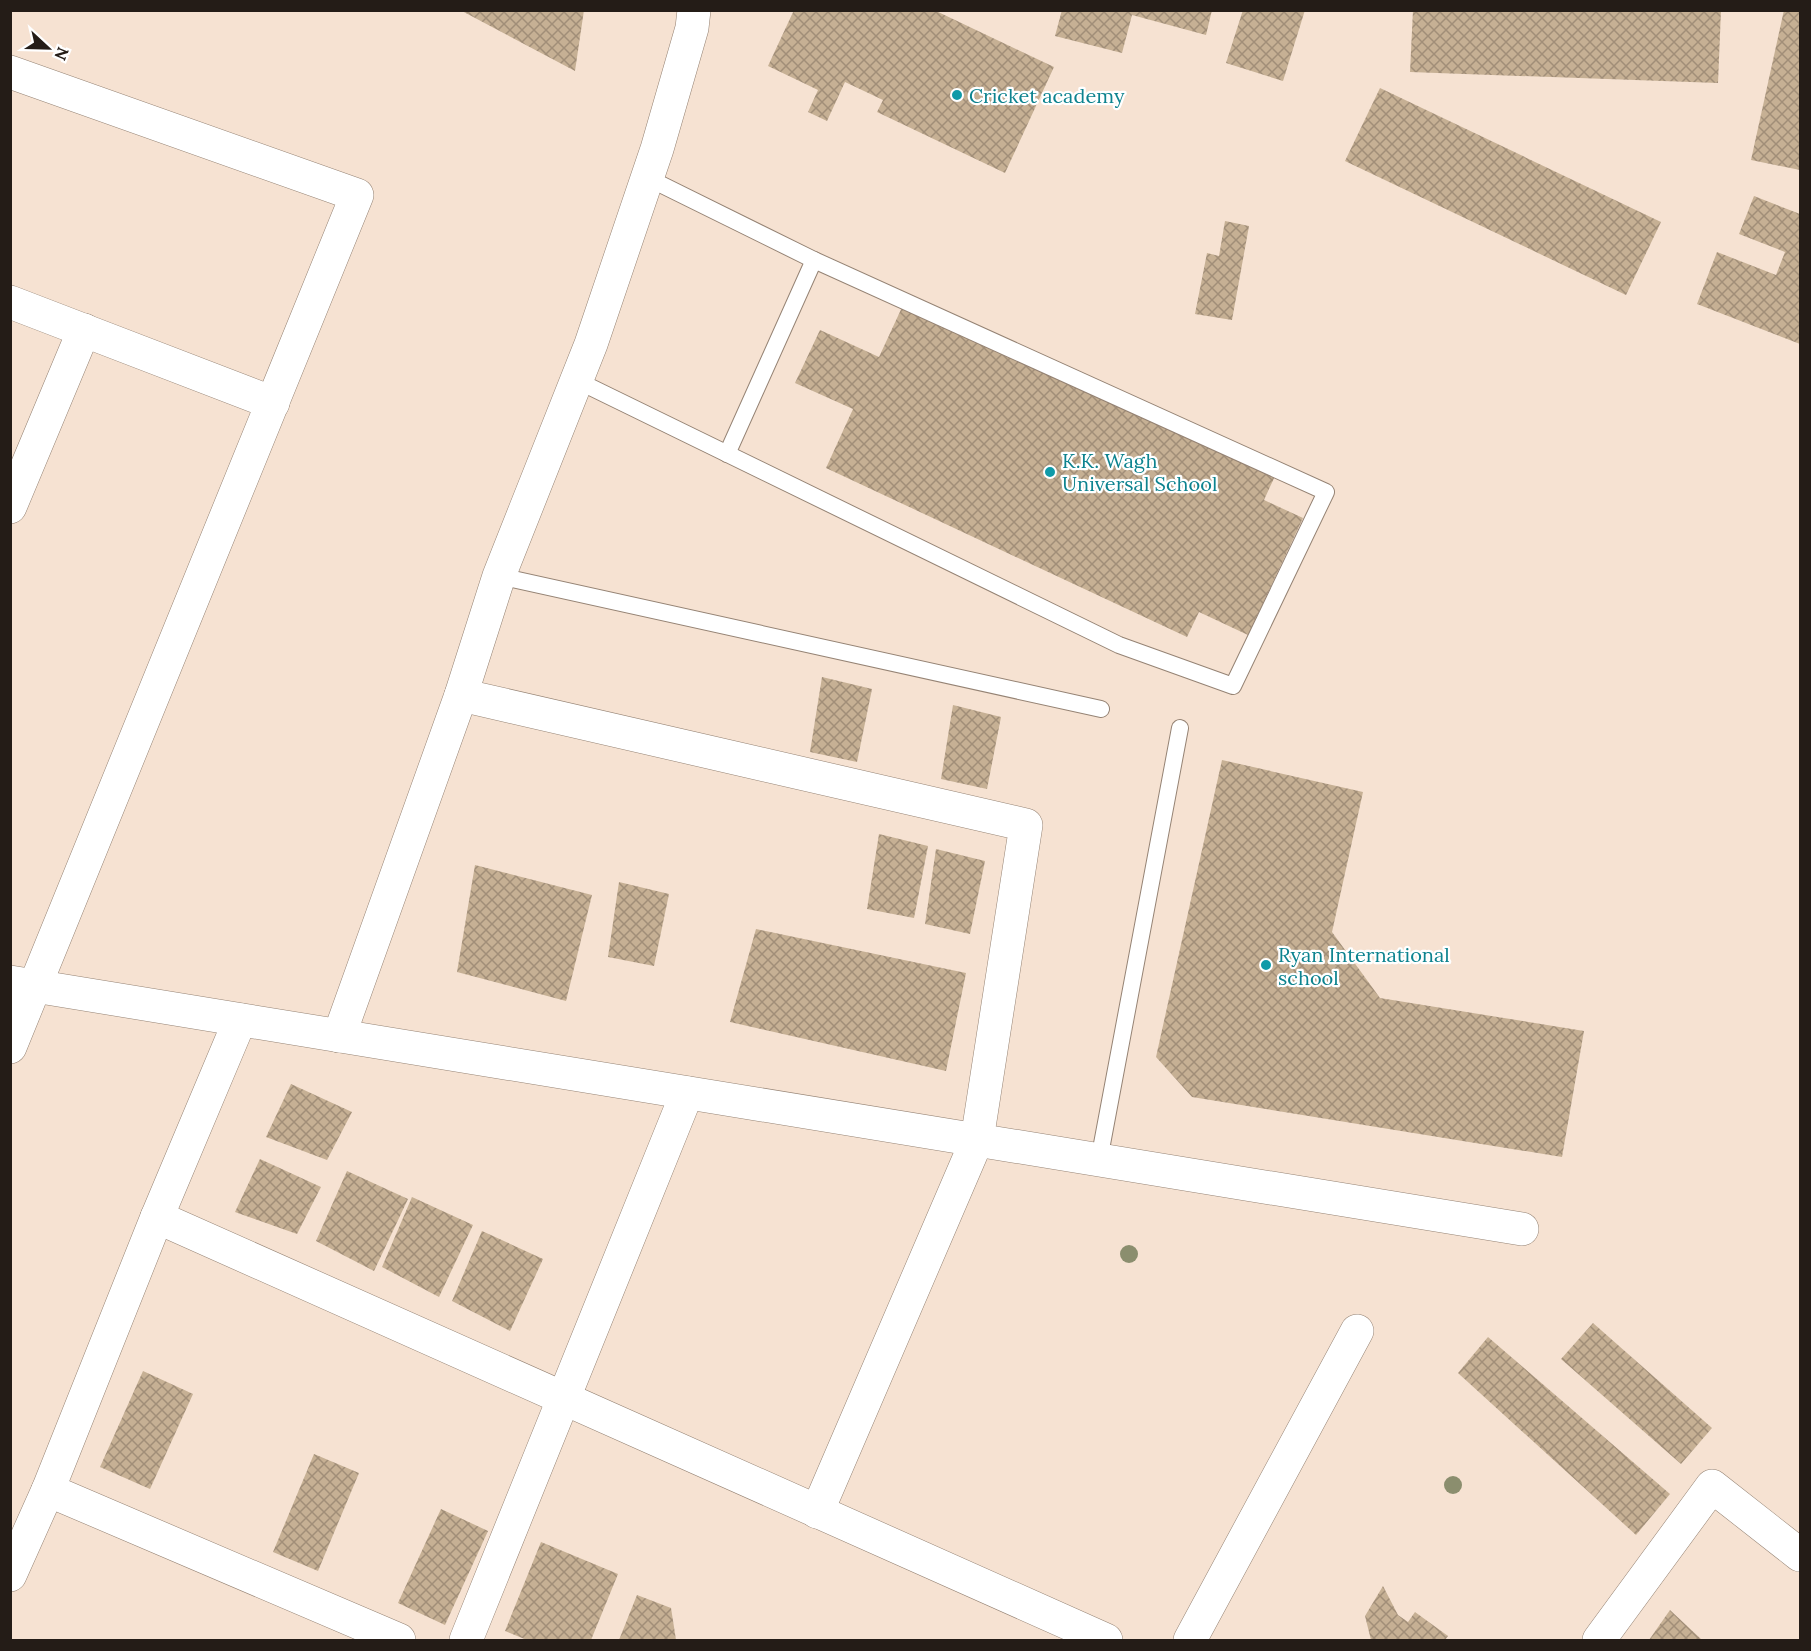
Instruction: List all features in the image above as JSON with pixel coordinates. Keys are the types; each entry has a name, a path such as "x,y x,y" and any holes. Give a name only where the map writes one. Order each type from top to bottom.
{"street":[{"path":"339,1036 461,694 499,576 591,345 648,178 692,28 694,10"},
{"path":"10,72 357,195 273,403 23,984 10,1047"},
{"path":"10,302 273,403"},
{"path":"10,507 84,330"},
{"path":"461,694 1026,825 977,1140 817,1512"},
{"path":"23,984 1522,1229"},
{"path":"10,1575 48,1490 157,1217 240,1020"},
{"path":"466,1641 562,1398 687,1093"},
{"path":"157,1217 1106,1641"},
{"path":"1190,1641 1357,1331"},
{"path":"1599,1641 1712,1486 1800,1554"},
{"path":"48,1490 399,1641"}],"lane":[{"path":"576,380 1119,645 1233,686 1326,492 814,260 648,178"},
{"path":"727,454 814,260"},
{"path":"499,576 1101,709"},
{"path":"1099,1160 1180,728"}],"building":[{"path":"460,10 584,10 575,71"},
{"name":"Cricket academy","path":"794,10 934,10 1054,67 1005,173 877,112 883,100 845,82 827,121 808,112 818,90 768,66"},
{"path":"1062,10 1212,10 1206,35 1132,15 1122,53 1055,36"},
{"path":"1243,10 1305,10 1283,81 1226,63"},
{"path":"1413,10 1721,10 1718,83 1410,72"},
{"path":"1784,10 1800,10 1800,170 1751,160"},
{"path":"1380,88 1661,222 1626,295 1345,161"},
{"path":"1754,196 1800,214 1800,344 1697,304 1717,252 1776,275 1785,252 1739,234"},
{"path":"1225,221 1249,226 1232,320 1195,314 1207,253 1219,256"},
{"name":"K.K. Wagh Universal School","path":"904,303 1275,476 1264,500 1303,518 1248,635 1199,612 1187,637 826,468 853,409 795,383 820,330 879,357"},
{"path":"822,677 872,689 857,762 810,752"},
{"path":"953,705 1001,717 987,789 941,779"},
{"name":"Ryan International school","path":"1222,760 1363,792 1332,932 1380,998 1584,1031 1562,1157 1192,1097 1156,1057"},
{"path":"879,834 928,846 914,918 867,909"},
{"path":"936,849 985,861 970,934 925,924"},
{"path":"475,865 592,895 566,1001 457,972"},
{"path":"619,882 669,894 654,966 608,957"},
{"path":"756,929 966,973 946,1071 730,1022"},
{"path":"291,1084 352,1112 327,1160 266,1137"},
{"path":"260,1159 321,1187 297,1234 235,1212"},
{"path":"347,1171 408,1199 374,1271 316,1241"},
{"path":"412,1197 473,1225 439,1297 382,1267"},
{"path":"482,1231 543,1259 510,1331 452,1301"},
{"path":"1593,1323 1712,1428 1681,1464 1561,1359"},
{"path":"1488,1337 1670,1494 1636,1535 1458,1373"},
{"path":"143,1371 193,1394 150,1489 100,1467"},
{"path":"314,1454 359,1473 318,1571 273,1552"},
{"path":"441,1509 488,1531 445,1625 398,1603"},
{"path":"541,1542 618,1574 591,1640 527,1640 505,1631"},
{"path":"1383,1586 1398,1615 1408,1622 1415,1612 1448,1636 1445,1640 1371,1640 1365,1616"},
{"path":"637,1595 671,1608 676,1640 619,1640"},
{"path":"1670,1610 1702,1640 1649,1640"}],"place":[{"name":"Cricket academy","path":"957,95"},
{"name":"K.K. Wagh Universal School","path":"1050,472"},
{"name":"Ryan International school","path":"1266,965"}]}
